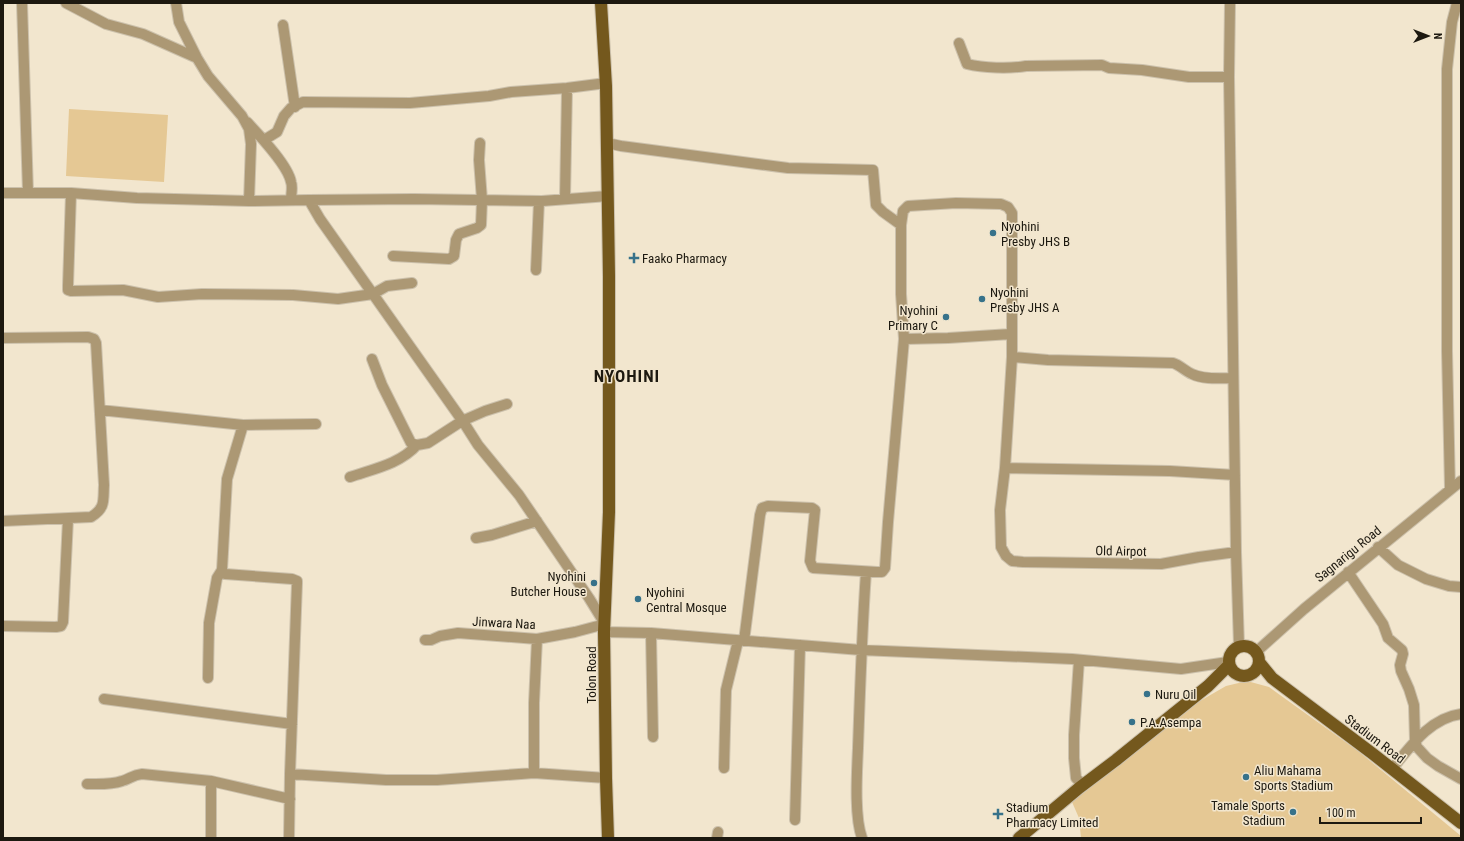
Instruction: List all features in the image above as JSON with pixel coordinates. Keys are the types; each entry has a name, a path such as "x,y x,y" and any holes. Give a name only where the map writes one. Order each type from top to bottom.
{"main road":[{"name":"Tolon Road","path":"601,3 606,83 608,196 609,512 604,628 608,838"},
{"path":"1019,838 1208,686 1228,664 1230,654 1235,648 1239,646 1247,646 1257,656 1256,669 1245,675 1208,686"},
{"name":"Stadium Road","path":"1257,656 1272,678 1392,769 1461,824"},
{"path":"1228,664 1234,673 1245,675"},
{"name":"Stadium Road","path":"1245,675 1272,678"}],"street":[{"path":"22,3 28,193"},
{"path":"66,3 106,24 143,34 197,58"},
{"path":"176,3 179,22 208,76 264,140 289,174 292,183 291,200"},
{"path":"1230,3 1229,78 1233,378 1239,646"},
{"path":"1450,490 1447,351 1447,69 1452,22 1457,3"},
{"path":"283,25 295,106"},
{"path":"959,44 967,64 974,66 1016,68 1026,66 1102,65 1109,68 1142,70 1189,77 1229,78"},
{"path":"264,140 277,132 284,116 295,106 303,102 410,103 606,83"},
{"path":"565,200 567,88"},
{"path":"242,116 249,129 251,144 249,201"},
{"path":"394,256 449,258 454,256 456,240 459,234 477,228 481,225 482,200 479,160 480,143"},
{"path":"607,143 788,168 873,170 876,205 901,225"},
{"path":"3,192 249,201 540,201 608,196"},
{"path":"71,194 68,286 68,290 71,291 123,290 158,297 202,294 293,294 338,299 373,294 387,286 412,282"},
{"path":"310,200 320,219 478,446 519,495 537,521 589,598 604,628"},
{"path":"536,270 540,201"},
{"path":"724,768 726,690 741,641 762,508 768,506 812,508 815,510 810,561 813,568 882,572 886,568 888,522 904,339 901,294 901,225 904,212 908,206 956,203 1000,204 1008,208 1012,213 1012,357 1005,468 1170,471 1235,475"},
{"path":"904,339 1011,334"},
{"path":"3,338 88,337 94,339 96,343 104,485 103,505 99,512 91,517 3,521"},
{"path":"1012,357 1048,360 1173,363 1180,365 1193,375 1212,378 1233,378"},
{"path":"372,359 382,385 411,443 417,445 428,443 462,421 485,411 507,404"},
{"path":"100,410 243,425 316,424"},
{"path":"208,678 209,623 217,578 222,570 227,479 243,425"},
{"path":"350,477 381,468 411,453 417,445"},
{"name":"Old Airpot","path":"1005,468 1000,510 1001,547 1006,556 1012,560 1023,562 1141,565 1161,564 1236,552"},
{"name":"Sagnarigu Road","path":"1257,656 1277,632 1378,547 1461,481"},
{"path":"3,626 56,627 60,626 63,622 68,519"},
{"path":"476,538 537,521"},
{"path":"1378,547 1398,565 1426,579 1449,586 1461,587"},
{"path":"222,570 225,574 292,579 296,581 289,838"},
{"path":"862,838 859,831 857,780 861,650 866,572"},
{"path":"1348,572 1381,620 1388,638 1402,650 1403,654 1400,665 1401,671 1414,705 1414,742 1426,758 1461,779"},
{"name":"Jinwara Naa","path":"425,640 431,640 440,636 458,633 537,639 604,628 651,634 861,650 1079,660 1181,669 1228,664"},
{"path":"651,634 653,737"},
{"path":"534,773 534,703 537,639"},
{"path":"795,820 800,645"},
{"path":"1079,660 1074,758 1076,778 1083,785"},
{"path":"104,699 292,724"},
{"path":"1392,769 1414,742 1432,726 1461,714"},
{"path":"290,774 386,780 422,780 534,773 606,778"},
{"path":"87,784 114,783 123,781 134,775 142,774 211,781 290,799"},
{"path":"211,781 211,838"}],"shaded area":[{"path":"69,109 168,115 164,182 66,176"},
{"name":"Aliu Mahama Sports Stadium","path":"1247,681 1269,687 1358,751 1461,836 1461,838 1081,838 1079,818 1072,802 1200,701 1226,686"}],"place":[{"name":"Nyohini Presby JHS B","path":"993,233"},
{"name":"Faako Pharmacy","path":"634,258"},
{"name":"Nyohini Presby JHS A","path":"982,299"},
{"name":"Nyohini Primary C","path":"946,317"},
{"name":"Nyohini Butcher House","path":"594,583"},
{"name":"Nyohini Central Mosque","path":"638,599"},
{"name":"Nuru Oil","path":"1147,694"},
{"name":"P.A.Asempa","path":"1132,722"},
{"name":"Aliu Mahama Sports Stadium","path":"1246,777"},
{"name":"Tamale Sports Stadium","path":"1293,812"},
{"name":"Stadium Pharmacy Limited","path":"998,814"}],"district":[{"name":"NYOHINI","path":"627,376"}]}
